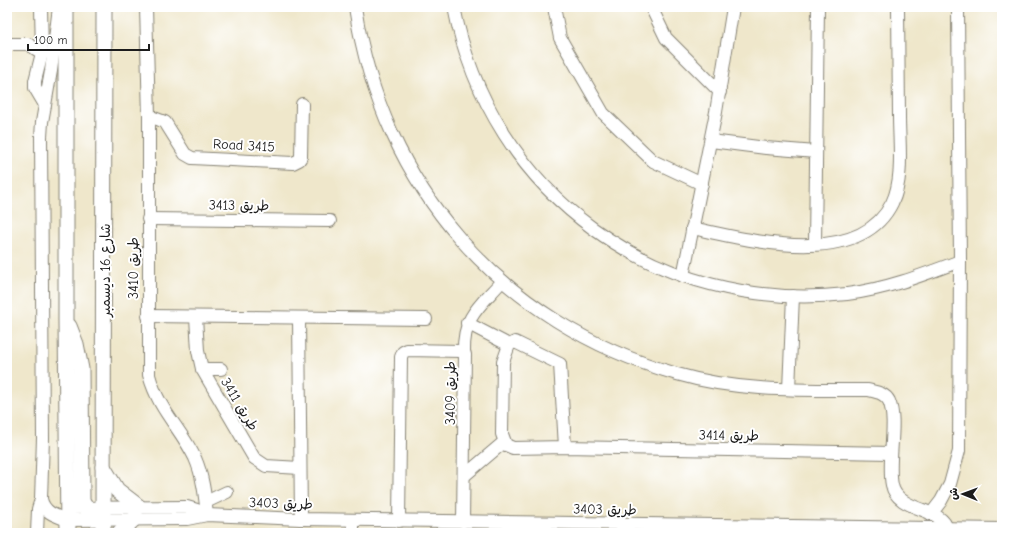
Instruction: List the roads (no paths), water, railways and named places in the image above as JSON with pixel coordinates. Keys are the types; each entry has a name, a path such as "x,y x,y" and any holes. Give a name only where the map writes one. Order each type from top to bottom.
{"main road":[{"path":"66,7 66,320 68,520"},
{"name":"شارع 16 ديسمبر","path":"103,520 102,466 105,314 104,7"},
{"path":"66,320 72,331 76,344 81,369 81,494 84,508 96,518 103,520"},
{"path":"102,466 117,490 137,513 120,533"}],"street":[{"path":"41,7 42,53 35,81 35,88 45,105"},
{"path":"37,533 38,509 41,499 43,438 41,137 59,7"},
{"name":"طريق 3410","path":"146,7 149,116 149,375 159,404 194,457 199,469 206,502 207,515"},
{"path":"355,7 360,44 376,99 398,149 427,198 464,245 502,281 539,310 578,334 625,357 678,375 731,385 788,389 868,390 881,393 889,401 892,414 891,480 894,491 901,500 942,520 947,529"},
{"path":"454,7 466,52 481,89 508,139 530,169 559,201 597,232 627,252 682,276 740,290 793,296 830,296 869,291 909,281 960,261"},
{"path":"554,7 560,38 603,113 653,161 702,184"},
{"path":"651,7 666,38 720,92"},
{"path":"682,276 711,141 733,7"},
{"path":"815,244 818,7"},
{"path":"692,228 764,243 815,244 846,240 862,233 883,217 892,202 897,185 900,157 898,7"},
{"path":"931,514 950,484 959,451 960,261 958,7"},
{"path":"7,44 28,44 42,53"},
{"name":"Road 3415","path":"149,116 165,122 185,154 192,158 293,163 301,157 302,104"},
{"path":"711,141 766,148 816,152"},
{"name":"طريق 3413","path":"148,219 330,221"},
{"path":"464,352 464,333 467,323 502,281"},
{"path":"788,389 793,296"},
{"path":"148,316 426,319"},
{"name":"طريق 3411","path":"196,317 198,351 202,369 254,458 266,466 300,468"},
{"path":"299,318 301,519"},
{"path":"467,323 509,345"},
{"path":"464,476 504,442 502,434 502,362 509,345 515,342 560,364 566,447"},
{"name":"طريق 3409","path":"399,521 401,357 403,352 407,350 464,352 463,522"},
{"path":"202,369 220,369"},
{"name":"طريق 3414","path":"504,442 506,445 513,448 566,447 891,453"},
{"path":"206,502 227,492"},
{"path":"41,499 48,512 68,520 84,508"},
{"name":"طريق 3403","path":"68,520 103,520 137,513 187,519 207,515 301,519 947,529 966,531 1002,529"},
{"path":"353,520 353,533"}]}
